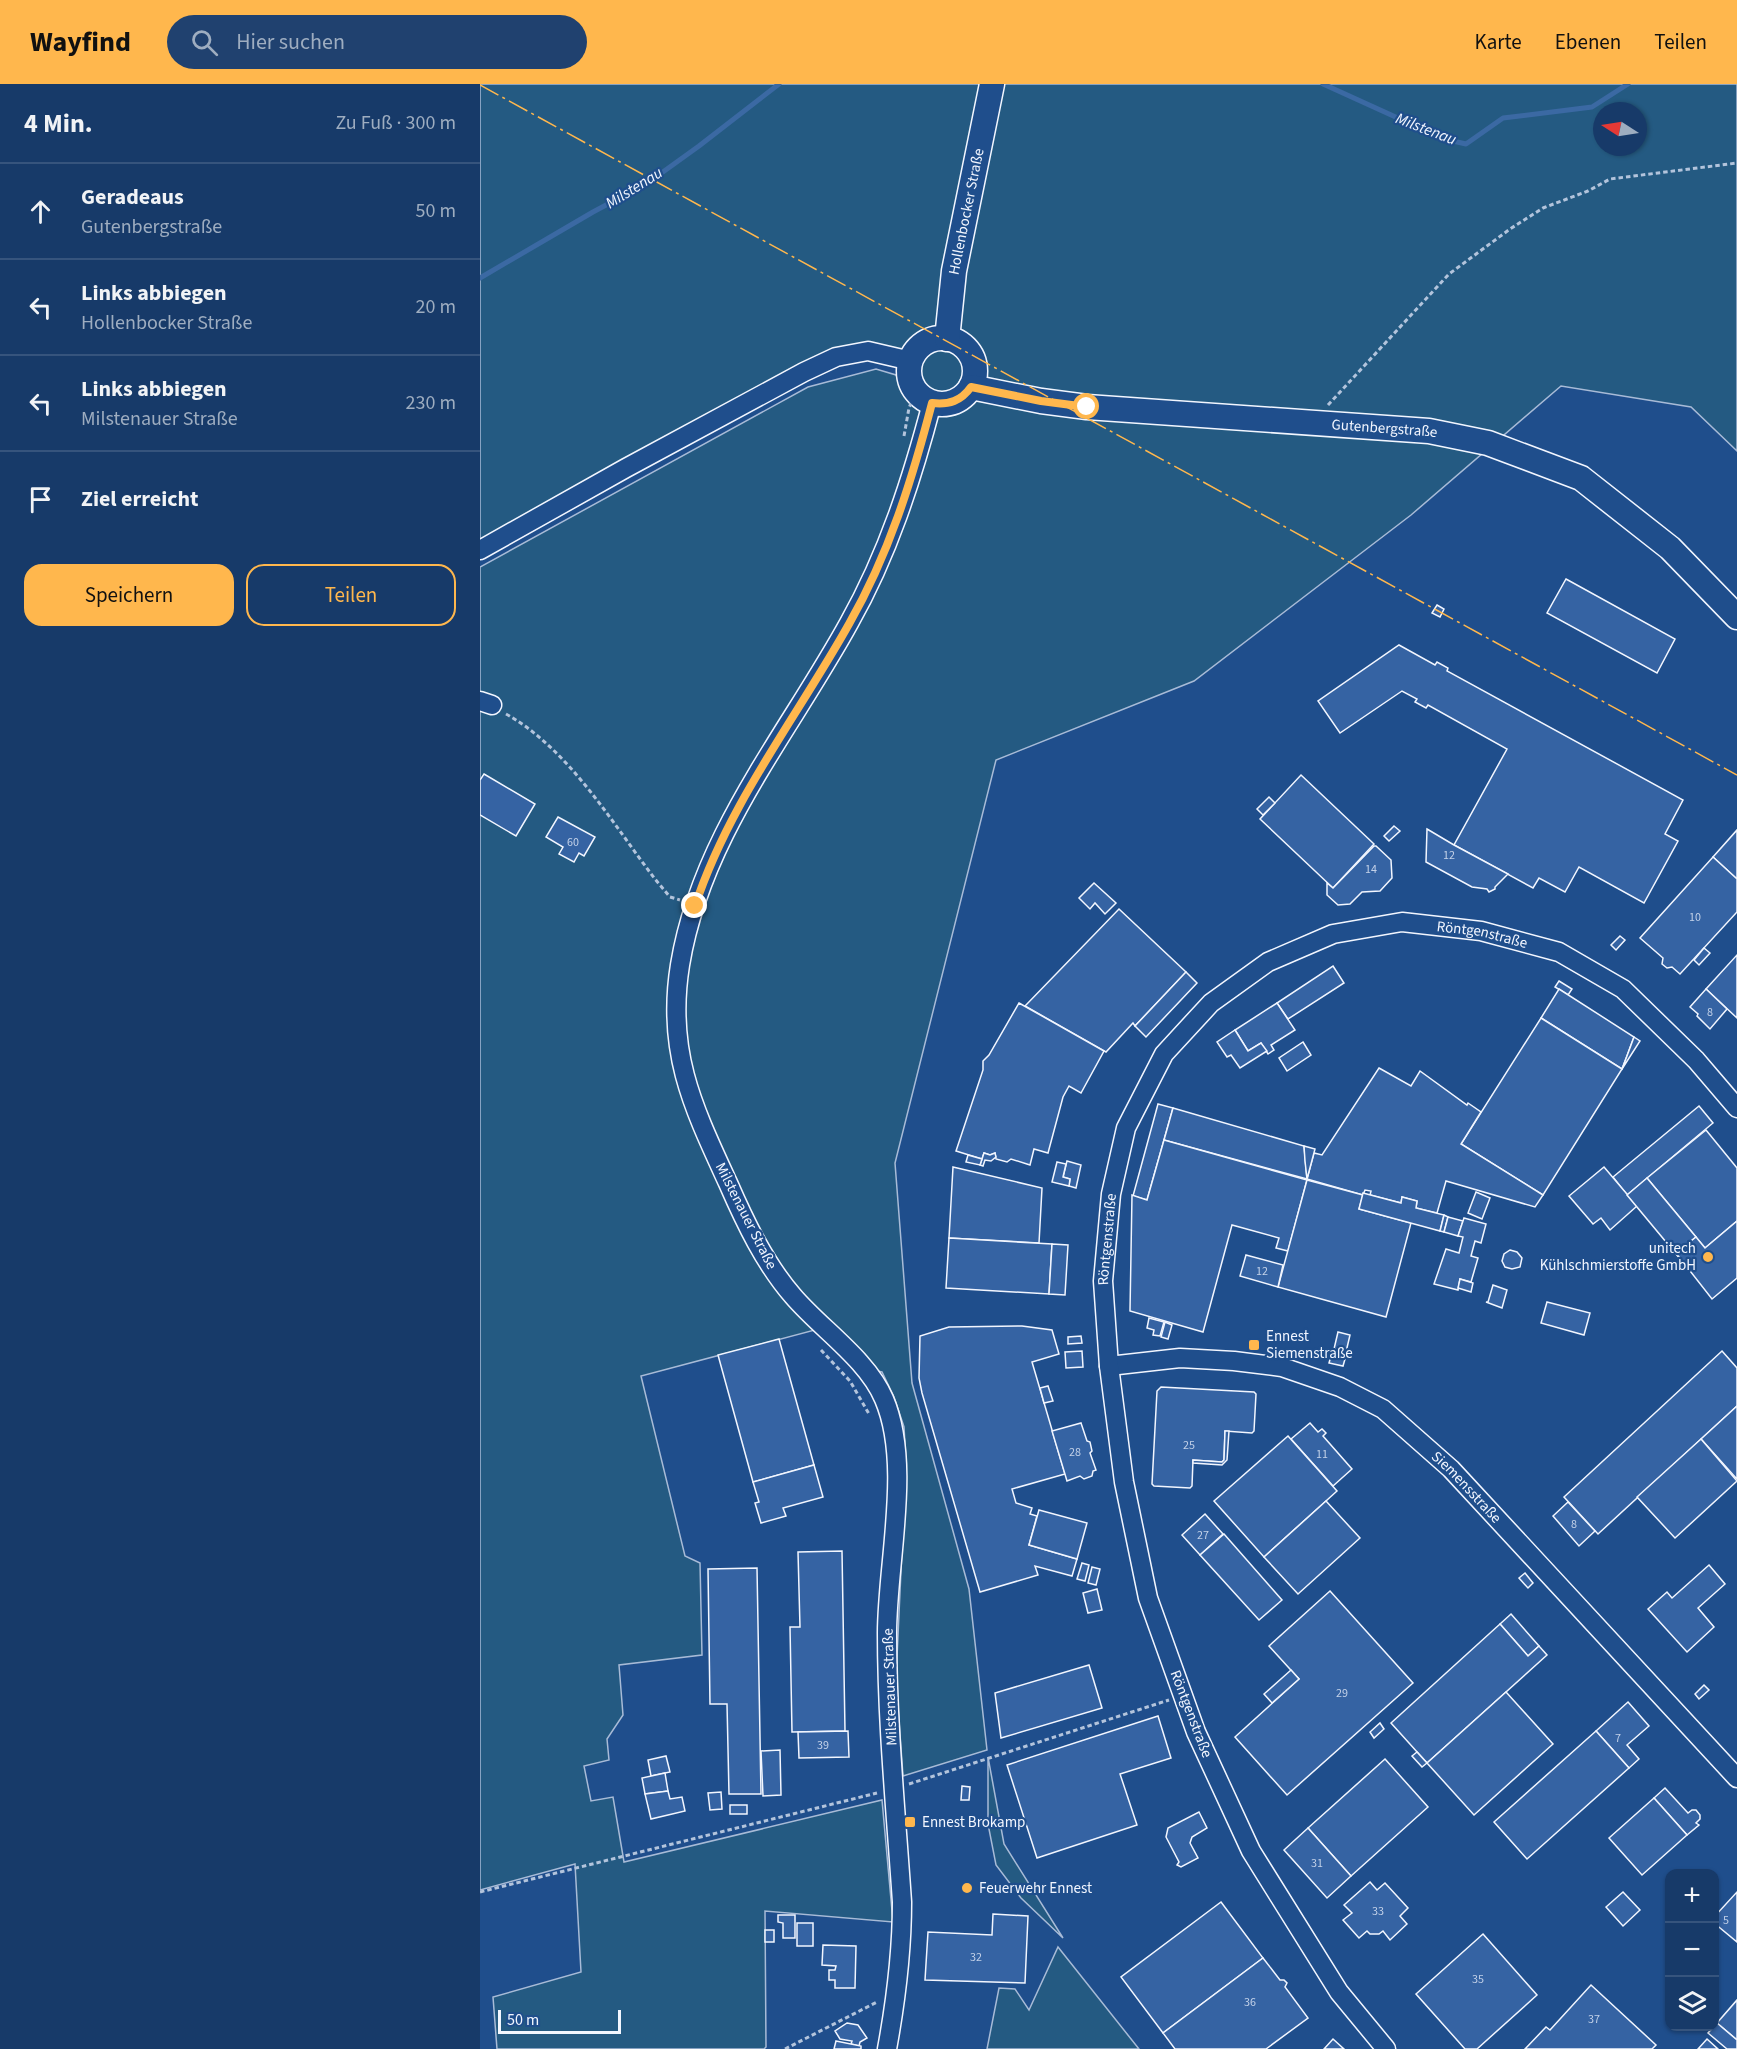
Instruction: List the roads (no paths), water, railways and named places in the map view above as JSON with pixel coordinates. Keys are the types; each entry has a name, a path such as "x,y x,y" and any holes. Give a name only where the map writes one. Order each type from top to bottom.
{"main road":[{"name":"Hollenbocker Straße","path":"947,339 954,270 993,84"},
{"path":"935,339 947,339 964,347 972,357 975,369 971,387 963,396 953,402 943,404 924,397 910,379 911,361 916,351 924,344 935,339"},
{"name":"Gutenbergstraße","path":"971,387 1041,401 1087,407 1429,431 1488,444 1581,478 1670,548 1737,617"}],"street":[{"path":"480,550 644,458 836,357 868,351 911,361"},
{"name":"Milstenauer Straße","path":"887,2049 897,1992 902,1941 902,1902 887,1642 888,1596 897,1482 897,1455 893,1428 885,1401 866,1369 791,1294 767,1260 736,1202 695,1112 686,1082 676,1022 684,905 776,742 850,623 876,571 905,500 924,397"},
{"name":"Röntgenstraße","path":"1386,2049 1339,1992 1251,1851 1196,1732 1148,1598 1124,1482 1109,1366 1103,1281 1111,1194 1126,1128 1164,1054 1211,1003 1268,962 1333,934 1402,921 1480,930 1558,952 1623,989 1696,1060 1737,1108"},
{"name":"Siemensstraße","path":"1109,1366 1180,1358 1282,1367 1340,1388 1383,1409 1451,1469 1737,1778"}],"waterway":[{"name":"Milstenau","path":"480,278 649,182 779,84"},
{"name":"Milstenau","path":"1323,84 1444,139 1466,144 1503,118 1592,107 1628,84"}],"place":[{"name":"unitech Kühlschmierstoffe GmbH","path":"1708,1257"},
{"name":"Ennest Siemenstraße","path":"1254,1345"},
{"name":"Ennest Brokamp","path":"910,1822"},
{"name":"Feuerwehr Ennest","path":"967,1888"}]}
